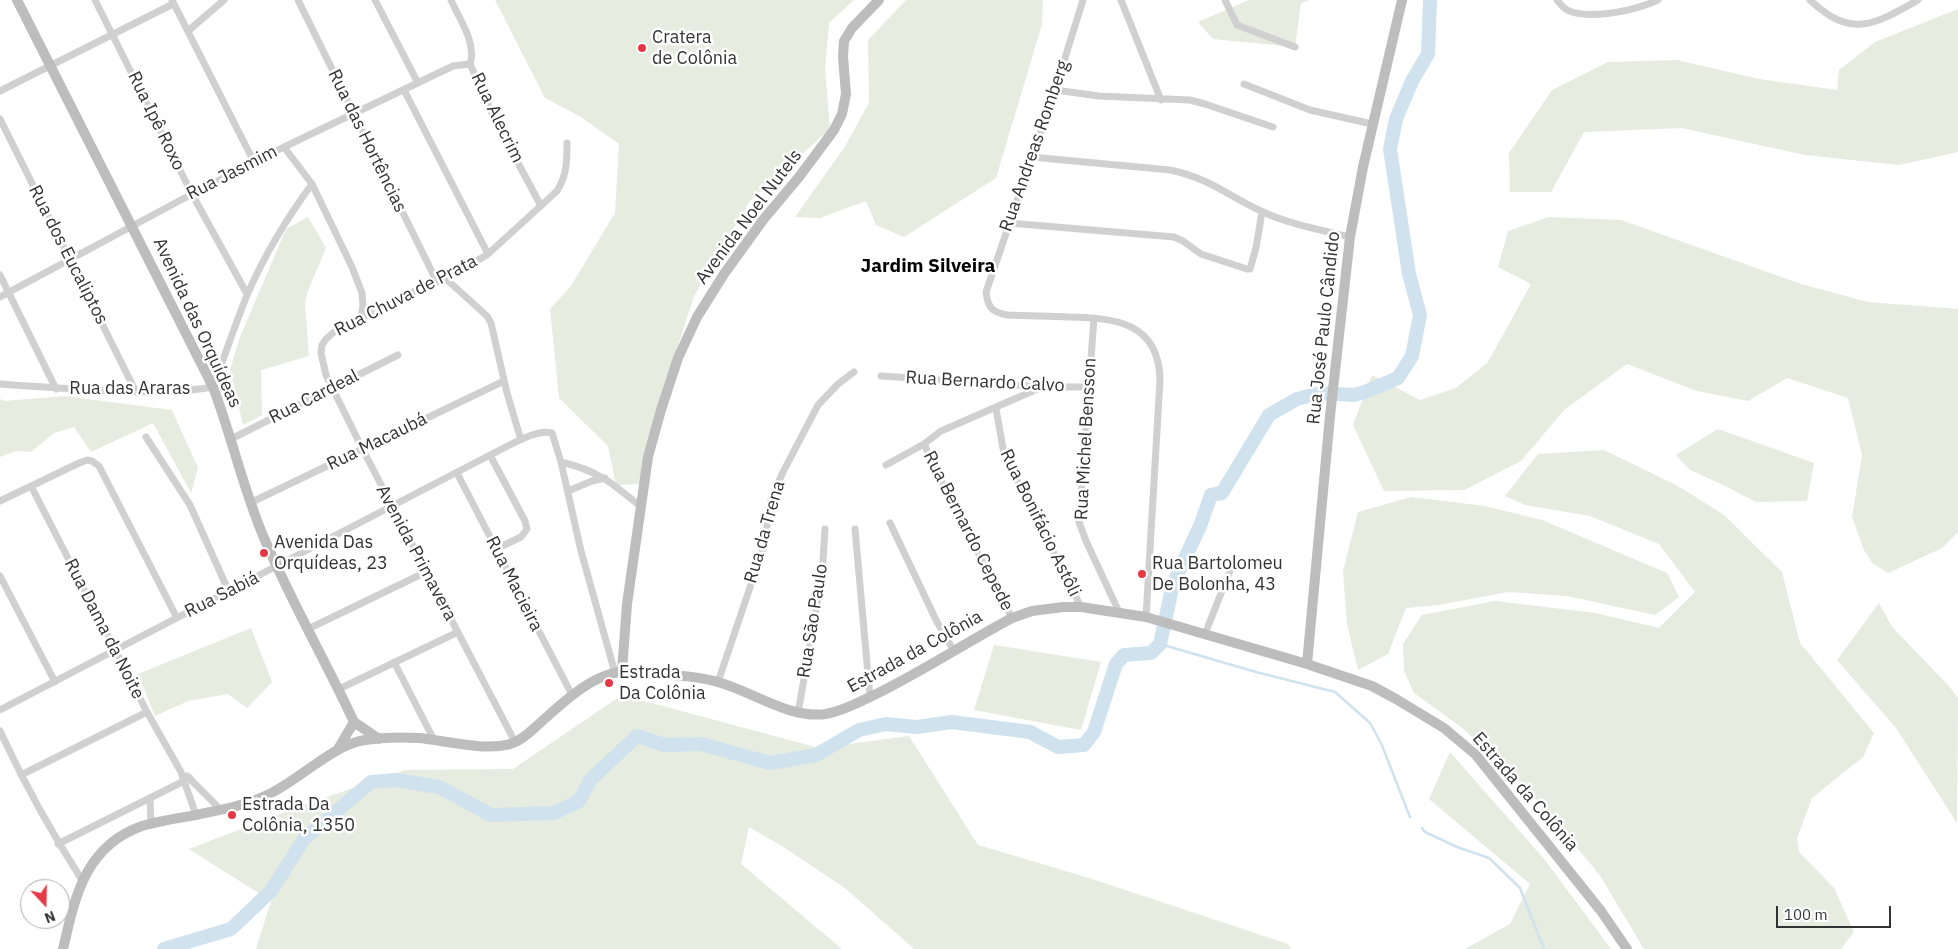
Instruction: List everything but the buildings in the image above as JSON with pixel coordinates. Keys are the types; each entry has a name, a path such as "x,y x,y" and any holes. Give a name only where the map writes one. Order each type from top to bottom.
{"street":[{"name":"Avenida das Orquídeas","path":"17,0 213,387 250,503 278,567 354,722"},
{"name":"Rua Ipê Roxo","path":"95,0 192,194 247,294"},
{"path":"188,31 224,0"},
{"name":"Rua das Hortências","path":"298,0 437,282"},
{"path":"375,0 418,83"},
{"name":"Rua Alecrim","path":"451,0 470,45 472,56 470,64 495,120 541,206"},
{"name":"Avenida Noel Nutels","path":"618,672 648,457 678,358 691,328 724,274 763,220 799,177 834,130 842,114 846,94 843,58 844,41 852,28 879,0"},
{"name":"Rua Andreas Romberg","path":"1083,0 1055,90 986,292 988,306 996,313 1094,318"},
{"path":"1121,0 1161,100"},
{"path":"1225,0 1237,25 1294,47"},
{"name":"Rua José Paulo Cândido","path":"1307,664 1330,416 1350,237 1372,124 1402,0"},
{"path":"1557,0 1563,8 1571,12 1585,14 1635,8 1658,0"},
{"path":"1810,0 1830,17 1841,22 1868,24 1886,18 1918,0"},
{"path":"0,90 172,2 254,162"},
{"name":"Rua Jasmim","path":"0,298 192,194 284,147 453,66 470,64"},
{"path":"1244,84 1310,110 1372,124"},
{"path":"404,90 488,254"},
{"path":"1055,90 1099,96 1190,100 1273,128"},
{"name":"Rua dos Eucaliptos","path":"0,119 136,392"},
{"name":"Rua Chuva de Prata","path":"322,361 322,345 326,338 362,317 466,268 488,254 558,191 566,170 567,143"},
{"path":"284,147 312,184 359,284 363,306 362,317"},
{"path":"1031,157 1170,170 1191,174 1216,185 1262,212 1302,225 1350,237"},
{"name":"Rua das Araras","path":"0,384 56,389 136,392 184,391 213,387 247,294 262,262 312,184"},
{"path":"1009,223 1174,237 1201,254 1250,269 1254,260 1262,212"},
{"path":"0,275 56,389"},
{"path":"445,278 487,316 491,323 504,381 521,440"},
{"path":"1094,318 1120,322 1135,328 1146,336 1160,368 1146,617"},
{"name":"Rua Michel Bensson","path":"1094,318 1079,522 1119,612"},
{"name":"Rua Cardeal","path":"231,439 398,355"},
{"name":"Avenida Primavera","path":"322,361 332,387 362,448 515,742"},
{"name":"Rua da Trena","path":"718,682 764,546 771,499 818,405 838,384 854,372"},
{"name":"Rua Bernardo Calvo","path":"881,376 1088,387"},
{"name":"Rua Macaubá","path":"250,503 504,381"},
{"path":"886,465 924,444 941,432 1044,386"},
{"name":"Rua Bonifácio Astôli","path":"996,409 1004,454 1081,607"},
{"name":"Rua Sabiá","path":"0,710 521,440 541,432 552,433 561,462"},
{"path":"146,437 190,505 229,592"},
{"name":"Rua Bernardo Cepede","path":"924,444 946,491 1012,618"},
{"path":"490,455 525,521 527,530 520,537 496,549"},
{"path":"0,501 87,460 92,461 99,466 177,618"},
{"path":"618,672 580,543 561,462 581,467 606,478 641,507"},
{"name":"Rua Macieira","path":"457,473 572,695"},
{"path":"568,491 592,481 606,478"},
{"name":"Rua Dama da Noite","path":"31,486 147,712 186,780 196,815"},
{"path":"890,523 937,622 954,651"},
{"name":"Rua São Paulo","path":"798,713 822,576 824,529"},
{"path":"854,529 870,697"},
{"path":"1205,634 1231,568"},
{"path":"308,629 426,572"},
{"path":"0,576 55,682"},
{"name":"Estrada da Colônia","path":"63,949 70,916 82,880 92,862 110,844 132,830 151,824 244,804 285,786 338,749 363,740 404,738 490,746 515,742 532,731 572,695 588,684 618,672 656,674 718,682 798,713 824,714 837,711 894,686 1012,618 1032,611 1081,607 1146,617 1307,664 1372,686 1444,728 1470,750 1568,868 1627,949"},
{"path":"339,689 458,632"},
{"path":"394,662 434,740"},
{"path":"21,776 147,712"},
{"path":"338,749 354,722 378,739"},
{"path":"0,731 21,776 58,844 82,880"},
{"path":"58,844 186,780 221,810"},
{"path":"150,798 151,824"}],"shaded area":[{"path":"495,0 854,0 829,23 825,69 830,129 750,201 694,296 675,355 641,484 616,485 608,446 559,398 550,309 571,286 615,213 619,144 581,117 545,98"},
{"path":"906,0 1043,0 1042,24 996,178 904,237 876,225 866,201 820,218 795,217 844,148 869,103 868,40"},
{"path":"1249,0 1310,0 1301,3 1295,47 1213,39 1198,22"},
{"path":"1958,9 1958,152 1899,165 1805,155 1682,128 1584,132 1551,192 1510,192 1509,153 1552,90 1608,62 1677,60 1759,79 1837,90 1839,70 1875,42"},
{"path":"308,217 326,248 307,293 305,304 309,356 261,370 262,415 243,425 230,370 240,337 286,229"},
{"path":"1549,217 1621,220 1801,284 1868,302 1958,309 1958,532 1942,548 1888,573 1872,563 1864,550 1852,517 1862,455 1848,398 1787,378 1748,401 1697,391 1627,364 1564,410 1521,461 1464,490 1384,491 1353,425 1372,375 1420,400 1456,388 1488,362 1531,284 1498,267 1508,231"},
{"path":"64,396 172,410 198,468 191,493 153,423 91,452 74,427 54,433 31,452 16,451 0,457 0,399 5,401"},
{"path":"1718,429 1814,463 1807,501 1756,502 1690,470 1676,455"},
{"path":"1604,450 1678,486 1724,515 1782,572 1800,643 1874,733 1863,757 1812,798 1797,838 1799,852 1834,888 1854,932 1841,949 1644,949 1599,874 1518,778 1461,727 1414,693 1404,671 1403,644 1422,615 1495,601 1595,613 1659,628 1695,592 1659,544 1590,516 1525,505 1505,496 1538,454"},
{"path":"1411,497 1485,506 1542,520 1667,573 1679,597 1655,615 1567,596 1508,592 1439,605 1406,608 1388,654 1358,670 1347,624 1343,571 1358,512"},
{"path":"1879,603 1892,627 1949,686 1958,698 1957,823 1896,728 1837,660"},
{"path":"251,628 272,682 247,708 228,694 188,701 155,716 138,674"},
{"path":"994,645 1101,662 1081,730 974,710"},
{"path":"622,695 819,748 909,736 978,845 1089,878 1288,944 1291,949 914,949 845,888 782,846 749,827 741,864 842,949 256,949 271,901 189,849 301,806 405,770 513,769"},
{"path":"1450,752 1545,860 1611,949 1465,949 1510,924 1530,884 1429,799"}],"waterway":[{"path":"164,949 231,929 271,891 304,839 371,782 396,780 439,787 491,815 554,813 579,801 591,779 637,736 664,745 701,744 770,763 816,755 859,730 886,724 917,727 952,722 1030,732 1058,747 1084,745 1094,732 1116,664 1124,655 1151,653 1160,644 1173,584 1200,526 1211,495 1222,493 1269,415 1297,399 1320,393 1354,395 1365,392 1398,378 1412,356 1420,315 1409,274 1390,149 1396,119 1412,81 1428,54 1430,0"},
{"path":"1160,644 1256,672 1335,692 1370,723 1381,743 1410,817"},
{"path":"1422,828 1425,832 1457,847 1489,858 1520,888 1544,949"}],"place":[{"name":"Cratera de Colônia","path":"642,48"},
{"name":"Avenida Das Orquídeas, 23","path":"264,553"},
{"name":"Rua Bartolomeu De Bolonha, 43","path":"1142,574"},
{"name":"Estrada Da Colônia","path":"609,683"},
{"name":"Estrada Da Colônia, 1350","path":"232,815"}],"district":[{"name":"Jardim Silveira","path":"928,267"}]}
